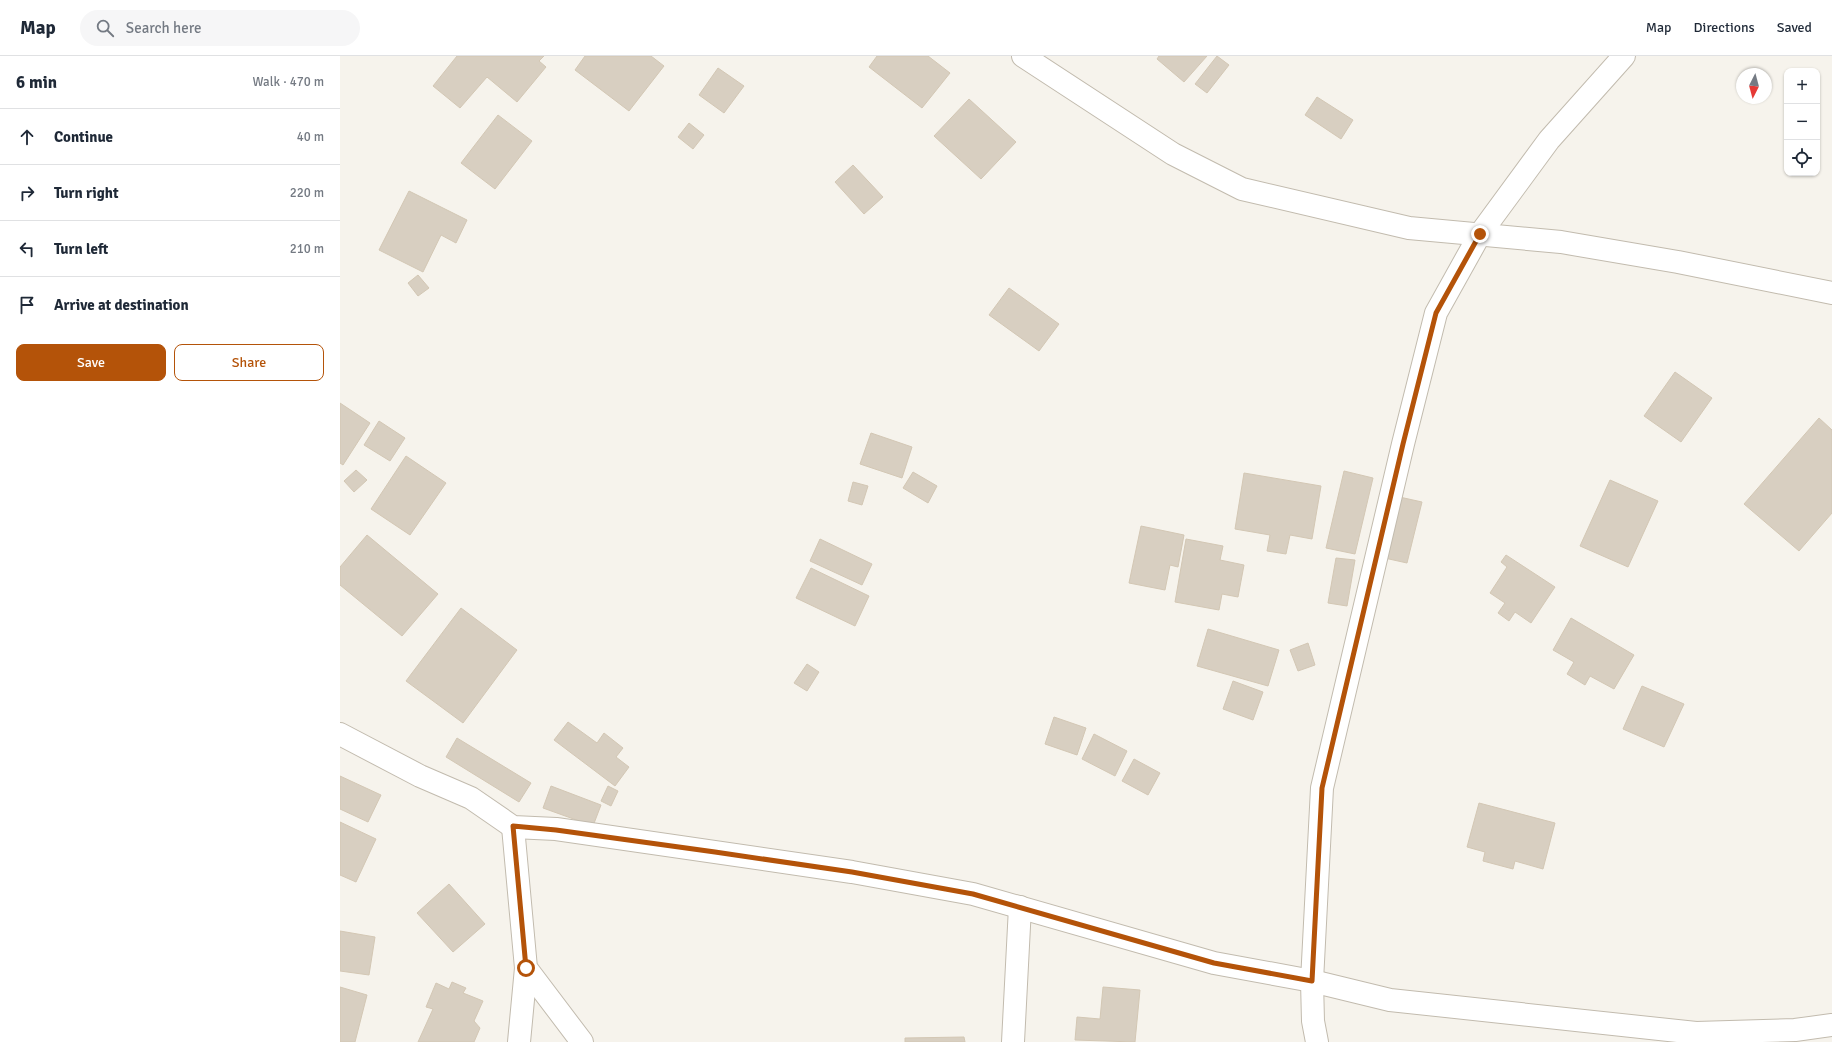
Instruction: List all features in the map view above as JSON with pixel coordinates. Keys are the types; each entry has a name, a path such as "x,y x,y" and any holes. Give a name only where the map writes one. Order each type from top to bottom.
{"street":[{"path":"1023,56 1173,154 1242,188 1409,228 1560,242 1678,262 1832,293"},
{"path":"1317,1042 1313,1021 1312,981 1322,788 1403,444 1436,313 1480,234 1549,140 1624,56"},
{"path":"340,734 420,776 471,798 513,826 563,830 852,872 973,894 1214,963 1312,981 1390,1000 1701,1037 1795,1030 1832,1025"},
{"path":"513,826 526,968 519,1042"},
{"path":"1013,1042 1020,908"},
{"path":"526,968 582,1042"}],"building":[{"path":"457,56 544,56 539,61 546,67 517,102 487,77 460,108 433,86"},
{"path":"585,56 651,56 664,66 629,111 575,70"},
{"path":"877,56 928,56 950,73 922,108 869,67"},
{"path":"1159,56 1207,56 1184,82 1157,59"},
{"path":"1217,56 1229,65 1207,93 1195,84"},
{"path":"718,68 744,86 724,113 699,95"},
{"path":"1317,97 1353,120 1341,139 1305,115"},
{"path":"969,99 1016,142 981,179 934,136"},
{"path":"498,115 532,141 495,189 461,163"},
{"path":"689,123 704,135 693,149 678,137"},
{"path":"853,165 883,197 864,214 835,182"},
{"path":"409,191 467,220 456,243 441,235 423,272 379,250"},
{"path":"418,275 429,288 418,296 408,283"},
{"path":"1009,288 1059,324 1039,351 989,315"},
{"path":"1675,372 1712,398 1681,442 1644,416"},
{"path":"340,403 370,423 343,465 340,463"},
{"path":"1819,418 1832,430 1832,513 1799,551 1744,504"},
{"path":"379,421 405,438 390,461 364,445"},
{"path":"871,433 912,447 902,478 860,464"},
{"path":"406,456 446,483 410,535 371,509"},
{"path":"356,470 367,480 354,492 344,481"},
{"path":"1344,471 1373,478 1355,554 1326,548"},
{"path":"913,472 937,486 928,503 903,488"},
{"path":"1244,473 1321,486 1312,539 1290,535 1286,554 1267,551 1270,535 1235,529"},
{"path":"1610,480 1658,501 1628,567 1580,546"},
{"path":"853,482 868,486 862,505 848,501"},
{"path":"1395,496 1422,502 1407,563 1380,557"},
{"path":"1141,526 1184,535 1178,567 1170,565 1165,590 1129,583"},
{"path":"367,535 438,594 402,636 340,585 340,567"},
{"path":"820,539 872,564 862,585 810,561"},
{"path":"1186,539 1223,546 1220,560 1244,565 1238,597 1222,594 1219,610 1175,602"},
{"path":"1506,555 1555,587 1531,623 1515,612 1509,621 1498,613 1505,603 1490,593 1507,567 1501,562"},
{"path":"1336,558 1355,560 1347,606 1328,603"},
{"path":"811,568 869,596 855,626 796,598"},
{"path":"461,608 517,650 463,723 406,681"},
{"path":"1571,618 1634,655 1614,689 1590,676 1585,685 1567,674 1574,662 1553,650"},
{"path":"1208,629 1279,650 1268,686 1197,666"},
{"path":"1308,643 1315,665 1298,671 1290,650"},
{"path":"807,664 819,672 807,691 794,683"},
{"path":"1233,681 1263,692 1253,720 1223,709"},
{"path":"1642,686 1684,704 1664,747 1623,729"},
{"path":"1054,717 1086,728 1077,755 1045,744"},
{"path":"568,722 597,743 604,733 623,748 616,757 629,767 615,786 554,740"},
{"path":"1094,734 1127,751 1115,776 1082,759"},
{"path":"457,738 531,783 519,802 446,757"},
{"path":"1134,759 1160,773 1148,795 1122,781"},
{"path":"340,776 381,795 368,822 340,809"},
{"path":"551,786 601,805 593,826 543,808"},
{"path":"608,786 618,791 611,806 601,801"},
{"path":"1479,803 1555,823 1543,869 1515,861 1513,869 1483,861 1485,852 1467,847"},
{"path":"340,822 376,839 356,882 340,875"},
{"path":"449,884 485,924 453,952 417,913"},
{"path":"340,931 375,937 369,975 340,971"},
{"path":"452,982 466,988 463,993 483,1001 474,1021 480,1028 474,1042 418,1042 433,1009 426,1007 436,983 449,989"},
{"path":"340,987 367,995 355,1042 340,1042"},
{"path":"1103,987 1140,990 1135,1042 1075,1040 1077,1017 1100,1019"},
{"path":"964,1037 965,1042 905,1042 905,1038"}],"route":[{"path":"526,968 513,826 556,830 852,872 973,894 1214,963 1312,981 1322,788 1403,444 1436,313 1480,234"}]}
